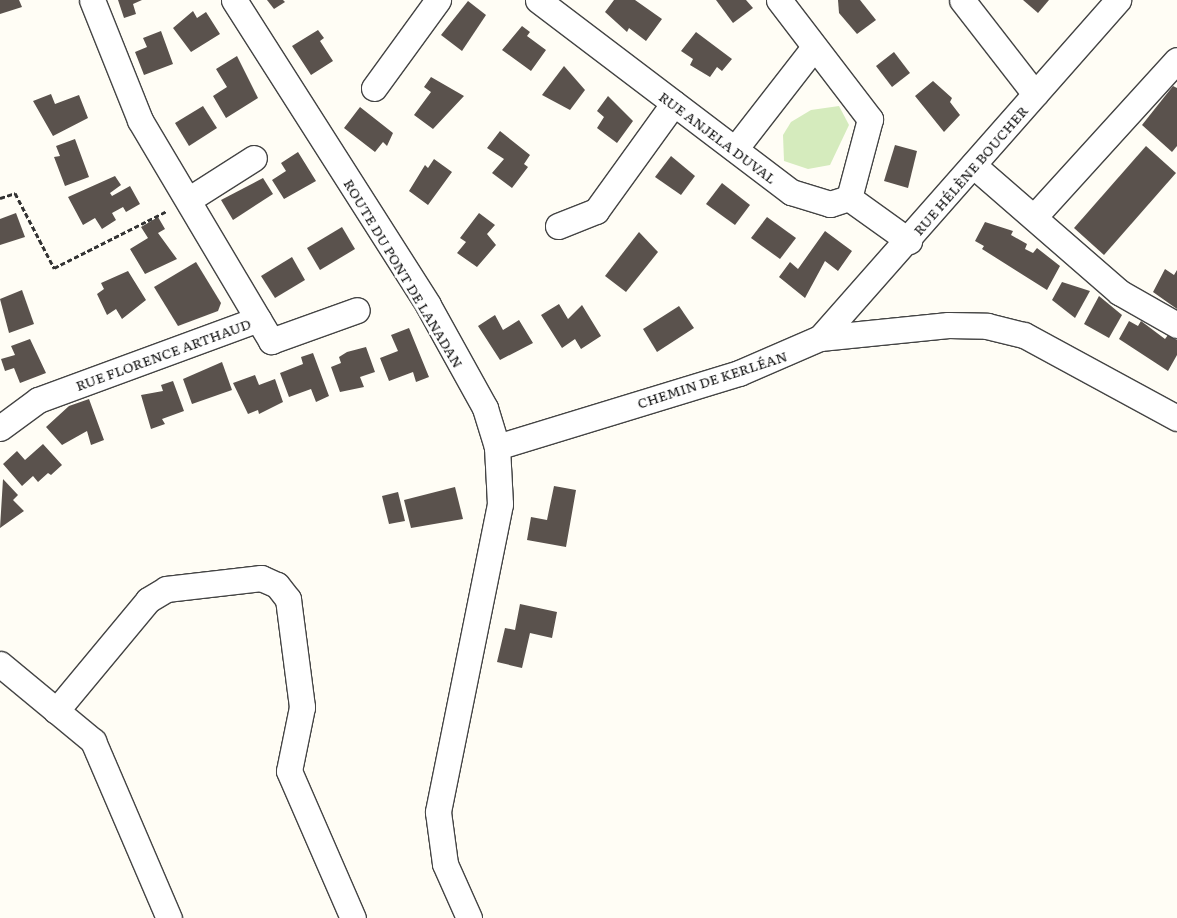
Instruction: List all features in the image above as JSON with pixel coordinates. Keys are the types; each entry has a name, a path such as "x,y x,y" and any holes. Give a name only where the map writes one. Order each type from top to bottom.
{"street":[{"name":"RUE FLORENCE ARTHAUD","path":"1,425 38,400 258,319 140,120 92,0"},
{"name":"ROUTE DU PONT DE LANADAN","path":"234,0 428,305 485,408 497,447 500,504 438,812 445,864 469,918"},
{"path":"374,88 438,0"},
{"name":"RUE ANJELA DUVAL","path":"538,0 791,192 830,204 849,198"},
{"path":"779,0 870,118 849,198 909,241"},
{"path":"962,0 1035,94"},
{"name":"RUE HÉLÈNE BOUCHER","path":"820,338 909,241 1118,0"},
{"path":"735,149 814,47"},
{"path":"1034,217 1177,60"},
{"path":"558,226 596,211 674,103"},
{"path":"188,200 254,158"},
{"path":"974,165 1119,292 1177,325"},
{"path":"258,319 271,341 356,310"},
{"name":"CHEMIN DE KERLÉAN","path":"497,447 738,373 820,338 948,325 1005,330 1024,335 1177,418"},
{"path":"56,711 148,600 166,589 261,578 277,585 288,599 302,707 289,772 353,918"},
{"path":"0,664 93,741 170,918"}],"path":[{"path":"0,198 15,193 54,268 188,200"}],"green space":[{"path":"839,106 849,125 830,165 808,169 784,161 783,135 791,122 811,110"}],"building":[{"path":"0,0 19,0 22,7 0,14"},
{"path":"118,0 142,0 133,4 136,14 124,18"},
{"path":"267,0 283,0 285,2 274,9"},
{"path":"614,0 635,0 662,19 646,41 629,28 627,32 605,12"},
{"path":"716,0 746,0 753,8 733,23"},
{"path":"838,0 860,0 876,20 857,34 839,13"},
{"path":"1023,0 1049,0 1038,13"},
{"path":"468,1 486,15 462,51 441,35"},
{"path":"193,11 197,18 206,12 220,34 191,52 173,28"},
{"path":"522,26 530,32 527,36 546,50 531,71 502,50"},
{"path":"318,30 324,38 320,41 333,61 311,75 292,46"},
{"path":"161,31 173,64 144,75 135,52 147,47 143,38"},
{"path":"696,32 732,59 722,71 717,67 710,77 690,65 693,59 681,51"},
{"path":"894,52 910,73 892,87 876,66"},
{"path":"237,56 258,98 226,118 213,96 227,87 216,69"},
{"path":"564,66 585,90 570,110 542,95"},
{"path":"431,77 464,96 433,129 414,115 431,92 424,87"},
{"path":"933,81 952,98 950,102 960,115 944,132 915,96"},
{"path":"1173,86 1177,88 1177,146 1172,152 1142,125"},
{"path":"51,94 55,104 79,95 88,118 53,136 33,101"},
{"path":"608,96 633,121 617,143 597,128 604,117 597,111"},
{"path":"203,106 217,128 189,146 175,123"},
{"path":"360,107 393,133 387,146 383,142 375,152 344,128"},
{"path":"500,131 530,155 524,164 528,167 512,188 492,173 504,159 487,148"},
{"path":"75,139 89,177 65,186 54,157 60,156 56,146"},
{"path":"895,145 917,151 908,188 884,181"},
{"path":"1146,146 1176,173 1104,255 1074,228"},
{"path":"298,152 316,181 284,199 272,180 286,171 281,163"},
{"path":"671,156 695,176 681,195 655,177"},
{"path":"434,159 452,172 428,205 409,191 425,165 428,168"},
{"path":"115,176 121,185 110,193 112,196 130,186 140,204 126,212 123,207 112,213 116,220 102,229 95,218 83,225 68,197"},
{"path":"263,178 273,194 233,220 221,200"},
{"path":"722,183 750,205 735,225 706,204"},
{"path":"16,213 25,237 0,245 0,219"},
{"path":"479,213 495,225 487,234 496,245 477,267 457,253 466,242 460,238"},
{"path":"158,217 165,229 158,233 177,259 145,274 130,249 148,238 141,227"},
{"path":"767,217 796,238 780,259 751,238"},
{"path":"985,222 1013,231 1011,235 1027,244 1025,249 1033,253 1037,248 1060,266 1047,290 982,249 984,246 975,241"},
{"path":"342,227 355,249 320,270 307,248"},
{"path":"825,231 852,251 838,271 825,261 805,298 779,277 790,262 798,269"},
{"path":"639,232 658,252 626,292 605,276"},
{"path":"292,257 305,280 275,298 261,276"},
{"path":"196,262 221,303 218,311 178,326 154,287"},
{"path":"1165,269 1174,275 1177,270 1177,309 1153,292"},
{"path":"128,271 146,300 122,319 116,309 107,315 97,294 104,289 101,283"},
{"path":"1062,282 1090,291 1075,318 1052,300"},
{"path":"22,290 34,324 9,333 0,299"},
{"path":"1099,296 1122,315 1109,338 1084,324"},
{"path":"559,304 568,319 582,305 601,336 581,349 575,339 562,348 541,315"},
{"path":"679,306 694,328 657,352 643,329"},
{"path":"495,315 503,330 519,320 533,343 500,360 478,326"},
{"path":"1129,321 1138,326 1141,321 1165,339 1168,335 1177,340 1177,355 1168,371 1119,339"},
{"path":"409,328 429,377 416,382 413,372 389,381 380,358 398,351 391,335"},
{"path":"30,339 46,373 20,383 14,368 5,371 1,359 15,355 11,346"},
{"path":"366,347 375,372 360,377 364,387 340,392 331,367 341,363 339,357 347,352"},
{"path":"313,353 329,396 316,402 311,389 289,397 280,373 303,364 301,357"},
{"path":"222,362 232,390 192,404 183,379"},
{"path":"255,375 259,385 275,379 283,402 259,414 258,410 248,414 233,383"},
{"path":"173,381 184,411 162,419 165,424 151,429 141,395 163,391 161,385"},
{"path":"89,399 104,440 91,445 87,431 62,445 46,427 69,406"},
{"path":"43,444 62,465 51,475 48,473 38,482 33,476 22,486 3,464 17,451 25,460"},
{"path":"3,479 18,495 13,500 24,511 0,528"},
{"path":"554,486 576,490 566,547 527,540 531,517 547,520"},
{"path":"455,487 463,519 411,528 404,500"},
{"path":"398,492 405,521 389,524 382,496"},
{"path":"520,604 557,612 552,638 530,633 522,668 497,662 505,628 515,630"}]}
